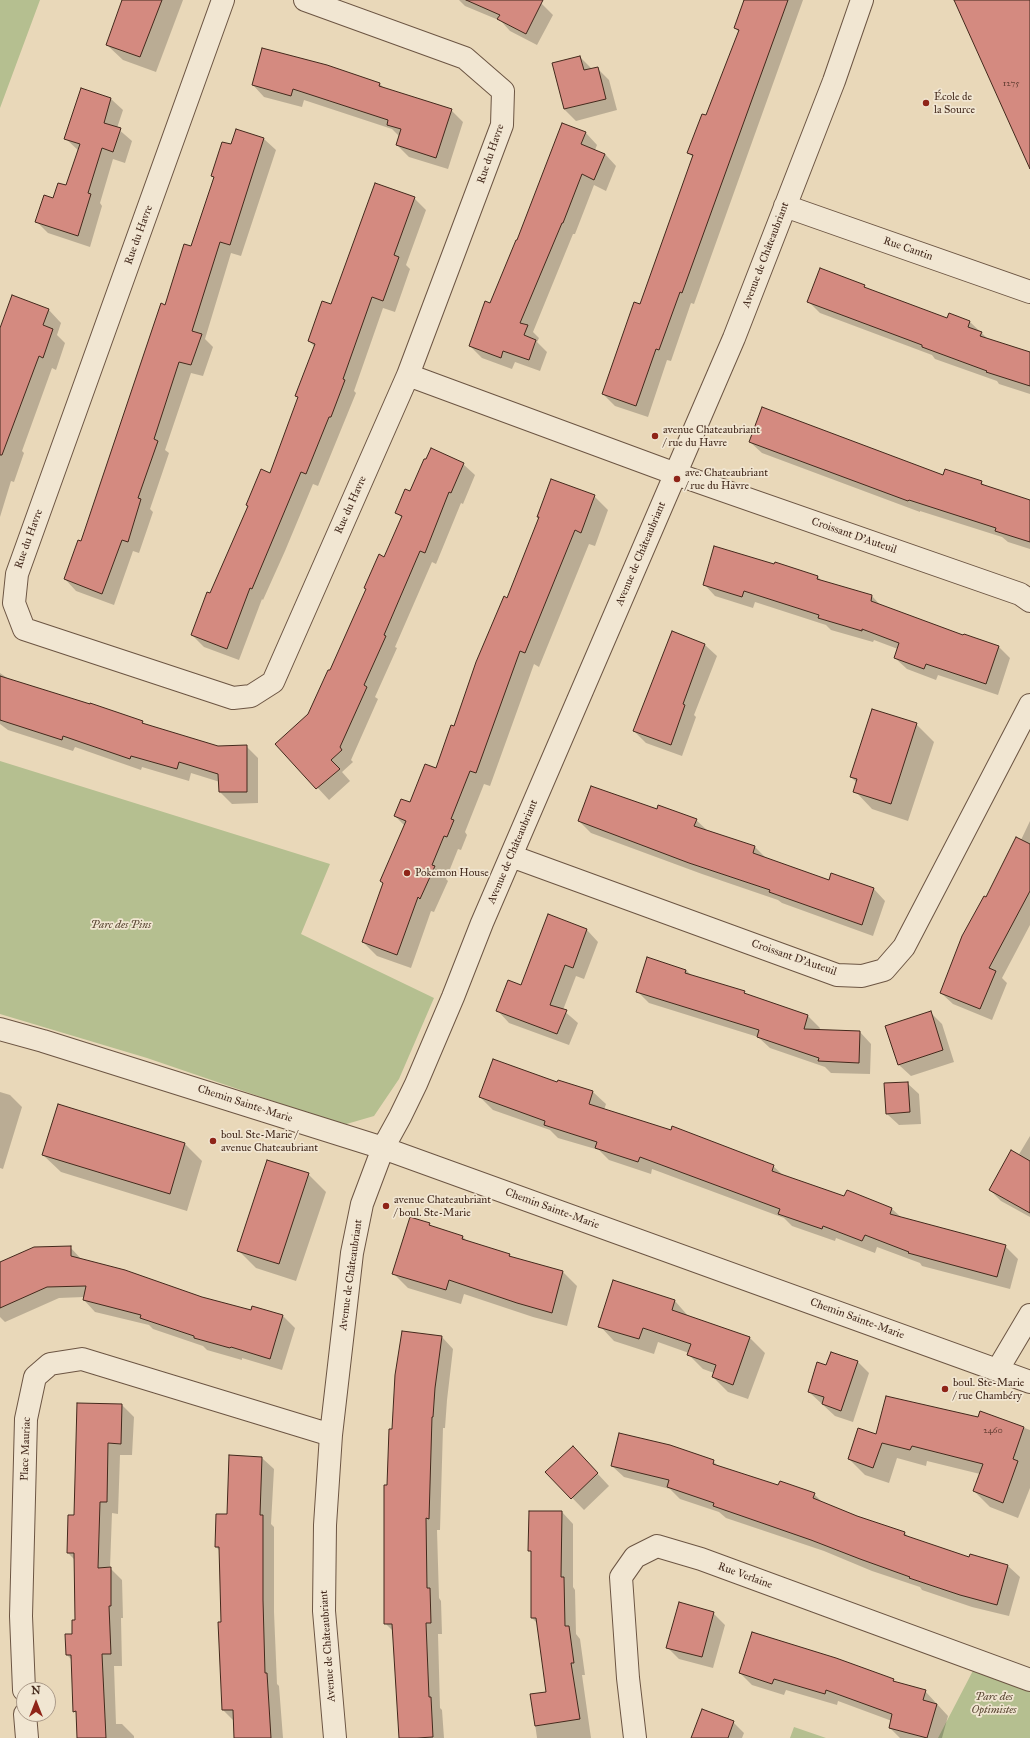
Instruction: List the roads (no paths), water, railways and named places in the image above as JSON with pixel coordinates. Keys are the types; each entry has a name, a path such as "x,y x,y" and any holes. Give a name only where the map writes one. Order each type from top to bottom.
{"street":[{"name":"Rue du Havre","path":"223,0 17,574 14,603 24,629 233,698 251,696 274,682 408,376 502,125 503,91 465,58 305,0"},
{"name":"Avenue de Châteaubriant","path":"335,1738 324,1611 325,1525 330,1434 352,1253 362,1204 383,1148 416,1084 511,856 734,338 834,80 862,0"},
{"name":"Rue Cantin","path":"785,206 1030,292"},
{"path":"408,376 676,474"},
{"name":"Croissant D'Auteuil","path":"676,474 1012,591 1020,594 1030,601"},
{"name":"Croissant D'Auteuil","path":"511,856 837,975 862,976 884,970 904,947 1030,705"},
{"name":"Chemin Sainte-Marie","path":"0,1029 58,1045 383,1148 998,1369 1030,1382"},
{"path":"998,1369 1030,1315"},
{"name":"Place Mauriac","path":"24,1682 21,1616 26,1420 35,1377 50,1364 82,1359 330,1434"},
{"name":"Rue Verlaine","path":"635,1738 628,1678 621,1577 635,1557 657,1546 701,1560 1030,1680"},
{"path":"26,1722 27,1738"}],"place":[{"name":"École de la Source","path":"926,103"},
{"name":"avenue Chateaubriant / rue du Havre","path":"655,436"},
{"name":"ave. Chateaubriant / rue du Havre","path":"677,479"},
{"name":"Pokemon House","path":"407,873"},
{"name":"boul. Ste-Marie / avenue Chateaubriant","path":"213,1141"},
{"name":"avenue Chateaubriant / boul. Ste-Marie","path":"386,1206"},
{"name":"boul. Ste-Marie / rue Chambéry","path":"945,1389"}],"park label":[{"name":"Parc des Pins","path":"121,925"},
{"name":"Parc des Optimistes","path":"994,1703"}]}
